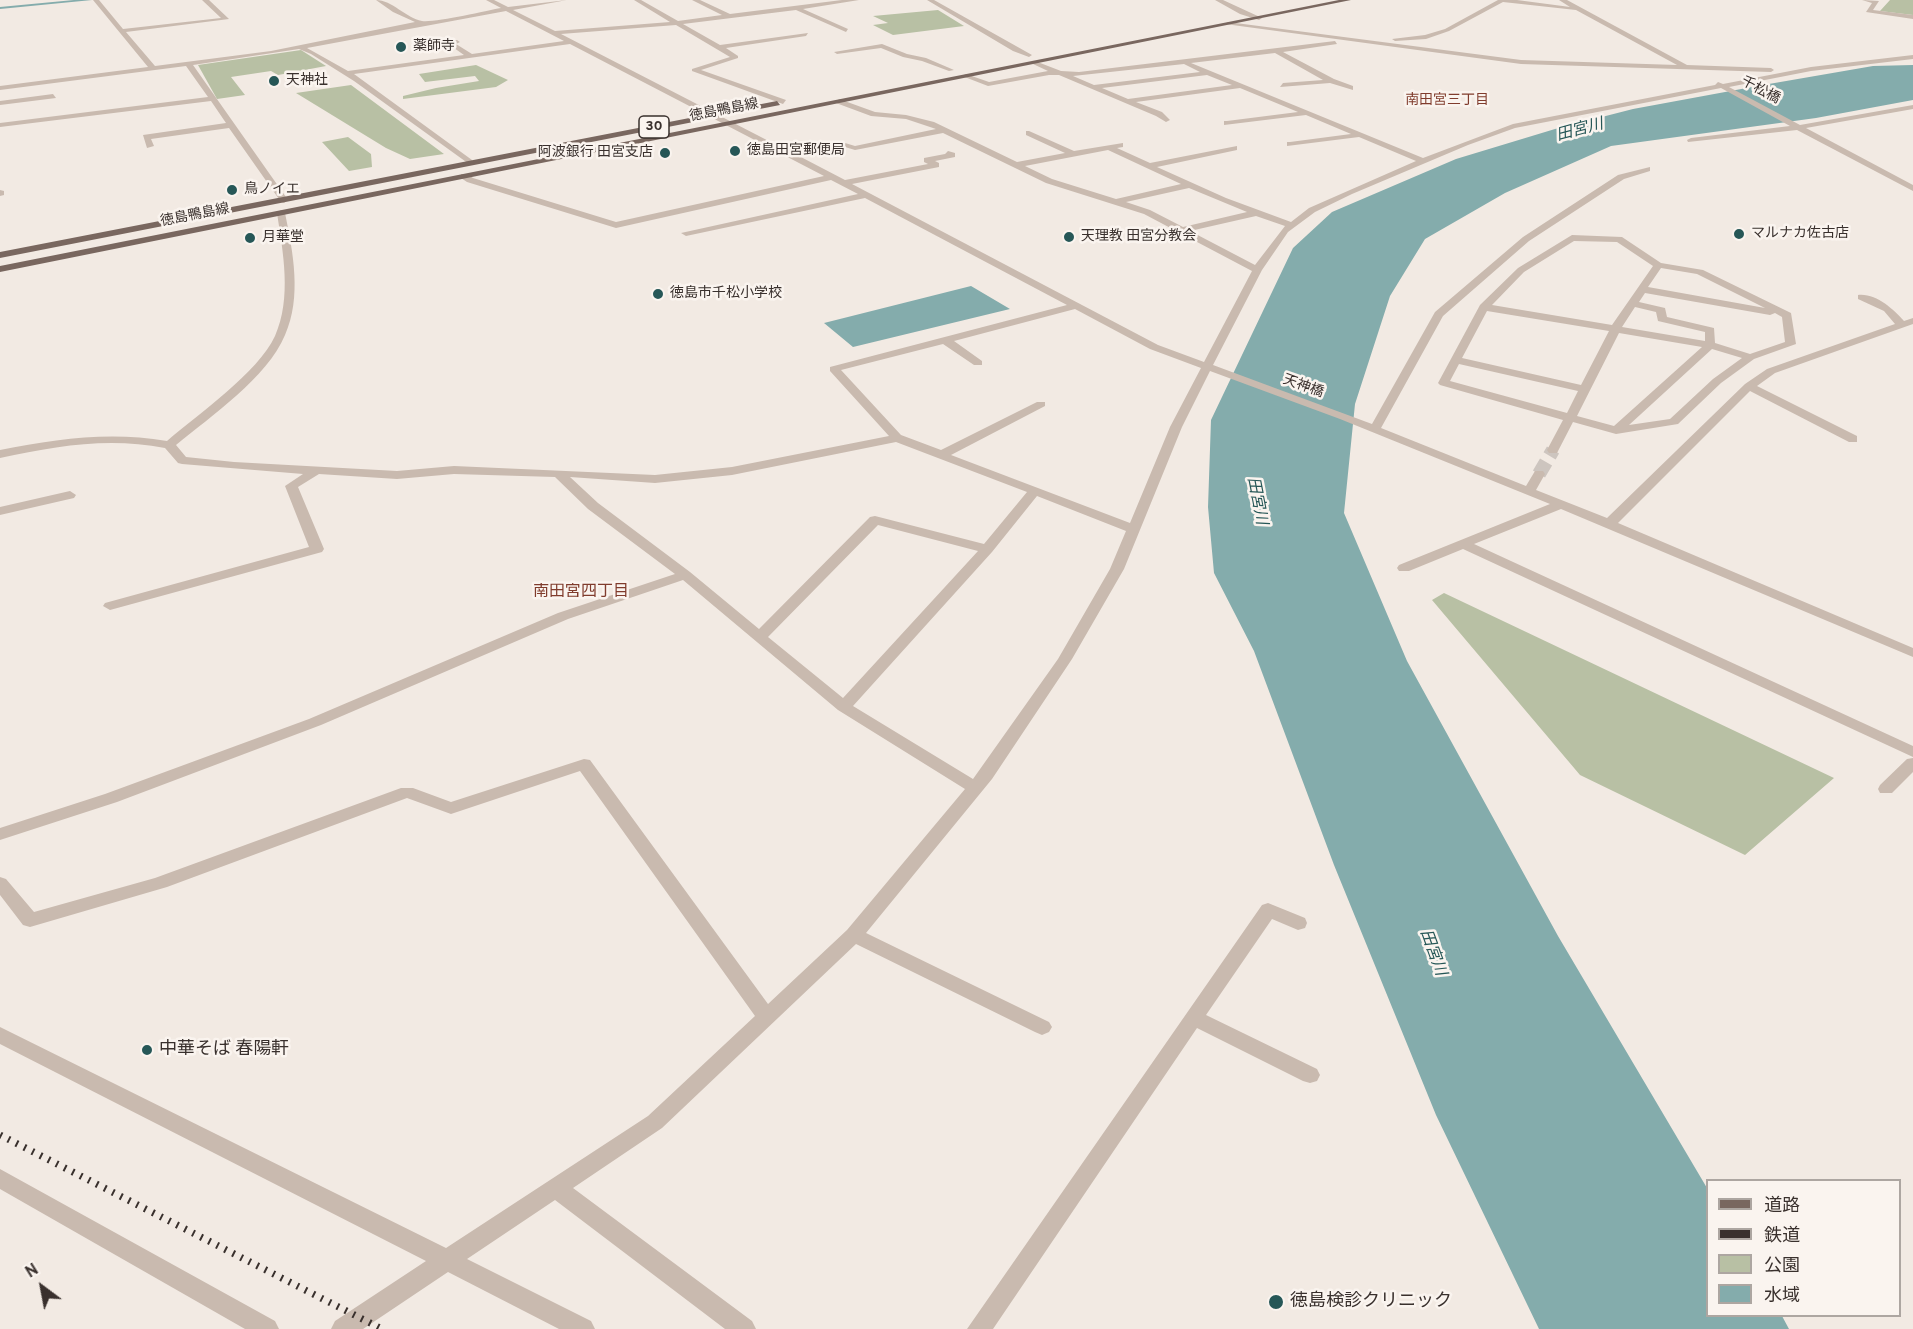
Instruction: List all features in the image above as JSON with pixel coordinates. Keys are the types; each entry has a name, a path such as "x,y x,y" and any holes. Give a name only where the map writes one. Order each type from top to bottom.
{"main road":[{"path":"917,76 1308,0"},
{"name":"徳島鴨島線","path":"0,269 1348,0"},
{"name":"徳島鴨島線","path":"0,255 794,100"}],"street":[{"path":"96,0 152,67"},
{"path":"120,31 226,19 205,0"},
{"path":"379,0 395,11 422,23"},
{"name":"天神橋","path":"489,0 790,154 1154,347 1374,430 1609,524 1913,653"},
{"path":"0,88 152,67 189,65 564,0"},
{"path":"637,0 736,57 694,70 783,102"},
{"path":"695,0 728,16"},
{"path":"554,33 677,23 856,0"},
{"path":"930,0 1015,50 1029,55"},
{"path":"1218,0 1242,13 1259,18"},
{"path":"1483,0 1579,9"},
{"path":"1562,0 1703,76"},
{"path":"1864,0 1877,2 1868,11 1913,17"},
{"path":"966,76 987,84 1048,73 1079,74 1187,63 1354,40 1425,37 1447,30 1501,1"},
{"path":"795,8 846,30"},
{"path":"1228,24 1521,62 1792,73"},
{"path":"347,73 570,41 684,28"},
{"path":"720,47 806,34"},
{"path":"457,42 450,43 471,56"},
{"path":"837,52 882,46 905,56 924,59 951,70"},
{"path":"296,48 308,48 347,73 468,162"},
{"path":"853,50 871,58"},
{"path":"1275,51 1331,81 1350,88"},
{"path":"343,1329 449,1261 655,1122 854,934 975,788 1065,659 1117,569 1176,427 1257,270 1286,230 1321,206 1424,161 1513,126 1720,85 1913,57"},
{"path":"1035,63 1159,114 1166,120"},
{"path":"1187,63 1424,161"},
{"path":"189,65 284,200"},
{"path":"1090,87 1209,72"},
{"path":"1283,85 1331,81"},
{"name":"千松橋","path":"1720,85 1913,188"},
{"path":"1124,101 1242,86"},
{"path":"0,103 53,96"},
{"path":"0,125 11,128 212,99"},
{"path":"839,101 874,114 906,117 927,123 1048,181 1147,212 1257,270"},
{"path":"1691,140 1799,127 1913,107"},
{"path":"1227,123 1307,113"},
{"path":"906,127 927,123"},
{"path":"150,146 146,137 231,124"},
{"path":"790,154 845,145 855,148 944,130"},
{"path":"1029,133 1075,155"},
{"path":"1290,144 1360,135"},
{"path":"845,145 843,140 853,138"},
{"path":"1221,143 1244,152"},
{"path":"1017,165 1123,145"},
{"path":"1111,148 1189,185 1256,213 1293,225"},
{"path":"1149,166 1234,148"},
{"path":"844,183 936,165 927,160 952,155 948,153"},
{"path":"1374,430 1439,314 1526,239 1621,177 1647,169"},
{"path":"464,176 470,180 616,225 832,177"},
{"path":"1113,203 1189,185"},
{"path":"686,233 867,195"},
{"path":"169,445 254,370 280,336 288,302 288,250 281,213"},
{"path":"1182,230 1256,213"},
{"path":"1572,238 1619,239 1658,265 1700,272 1787,315 1791,344 1750,357 1717,381 1674,422 1616,430 1444,383 1484,307 1521,270 1572,238"},
{"path":"1553,450 1616,328 1658,265"},
{"path":"1641,289 1787,315"},
{"path":"1862,297 1888,309 1908,323"},
{"path":"1616,430 1710,345 1710,330 1662,319 1661,310 1632,303"},
{"path":"1076,306 834,369 897,438 1134,529"},
{"path":"1484,307 1710,345 1750,357"},
{"path":"1609,524 1749,386 1771,371 1908,323"},
{"path":"945,340 978,363"},
{"path":"1456,360 1584,389"},
{"path":"1749,386 1853,439"},
{"path":"943,454 1041,404"},
{"path":"0,454 47,444 99,437 137,438 169,445 182,460 234,466 397,475 454,470 655,479 732,471 897,438"},
{"path":"110,606 317,549 291,486 318,470"},
{"path":"558,473 592,506 685,576 844,707 975,788"},
{"path":"1529,492 1539,474"},
{"path":"844,707 987,549 1035,490"},
{"path":"0,511 70,495"},
{"path":"1404,568 1560,505"},
{"path":"759,638 875,520 987,549"},
{"path":"1463,544 1913,752"},
{"path":"0,834 111,798 315,722 563,616 685,576"},
{"path":"1886,789 1913,763"},
{"path":"0,883 30,920 161,883 407,792 451,808 584,764 767,1017"},
{"path":"979,1329 1268,910 1298,923"},
{"path":"854,934 1042,1027"},
{"path":"1193,1017 1310,1075"},
{"path":"0,1035 583,1329"},
{"path":"0,1178 267,1329"},
{"path":"556,1188 744,1329"}],"green space":[{"path":"1890,0 1913,0 1913,15 1880,11"},
{"path":"938,10 964,26 893,35 873,25 888,23 873,16"},
{"path":"301,50 326,66 278,75 271,71 231,77 245,95 217,99 198,65"},
{"path":"476,65 508,80 496,87 403,99 403,96 436,88 479,81 475,76 425,82 419,74"},
{"path":"351,85 444,154 410,159 386,148 296,93"},
{"path":"348,137 371,154 372,167 349,171 322,142"},
{"path":"1444,593 1834,778 1745,855 1580,775 1432,600"}],"water":[{"name":"田宮川","path":"1913,65 1913,100 1816,118 1611,146 1505,193 1425,239 1390,296 1355,404 1344,513 1407,661 1558,936 1706,1186 1706,1317 1783,1317 1789,1329 1539,1329 1436,1115 1334,865 1254,651 1214,573 1208,507 1211,420 1293,248 1332,212 1456,159 1555,129 1633,109 1873,66"},
{"path":"971,286 1010,309 853,347 824,323"}],"waterway":[{"path":"0,8 90,0"}],"tunnel":[{"path":"1539,474 1553,450"}],"railway":[{"path":"0,1135 382,1329"}],"place":[{"name":"薬師寺","path":"401,47"},
{"name":"天神社","path":"274,81"},
{"name":"徳島田宮郵便局","path":"735,151"},
{"name":"阿波銀行 田宮支店","path":"665,153"},
{"name":"鳥ノイエ","path":"232,190"},
{"name":"マルナカ佐古店","path":"1739,234"},
{"name":"天理教 田宮分教会","path":"1069,237"},
{"name":"月華堂","path":"250,238"},
{"name":"徳島市千松小学校","path":"658,294"},
{"name":"中華そば 春陽軒","path":"147,1050"},
{"name":"徳島検診クリニック","path":"1276,1302"}],"district":[{"name":"南田宮三丁目","path":"1447,101"},
{"name":"南田宮四丁目","path":"581,593"}]}
